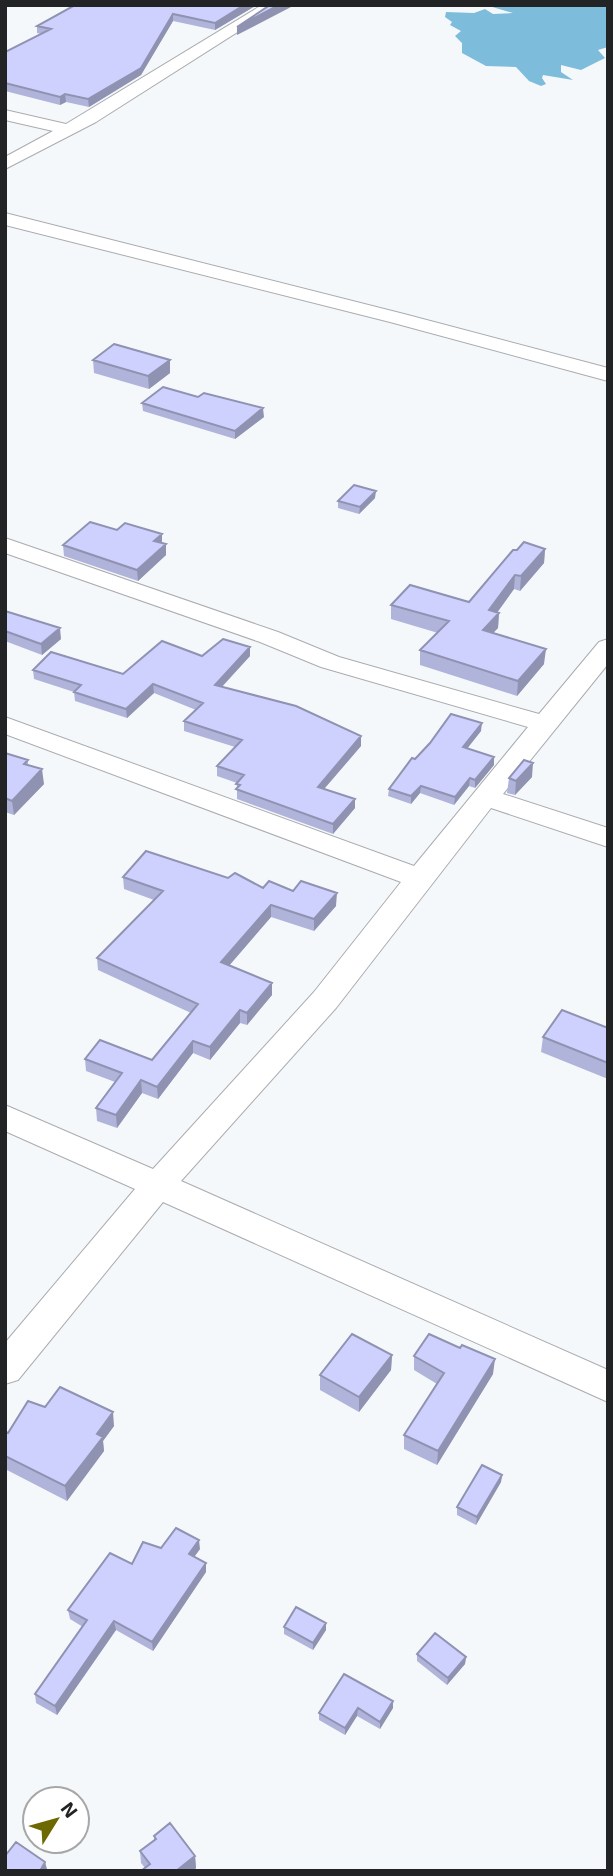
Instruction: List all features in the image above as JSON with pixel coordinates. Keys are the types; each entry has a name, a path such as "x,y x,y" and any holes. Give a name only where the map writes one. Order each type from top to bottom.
{"street":[{"path":"5,164 69,130 273,5"},
{"path":"5,115 69,130"},
{"path":"5,219 397,318 608,375"},
{"path":"5,545 270,637 330,662 545,724"},
{"path":"5,1369 157,1186 326,1000 419,878 608,647"},
{"path":"5,726 419,878"},
{"path":"485,797 608,838"},
{"path":"5,1117 608,1387"}],"water":[{"path":"471,5 608,5 608,47 598,50 605,58 581,70 561,65 561,72 573,80 543,75 546,84 541,86 529,81 516,67 486,66 462,53 462,43 455,36 461,31 450,25 452,22 445,17 446,12 474,13 485,9 493,14 513,13 489,6"}],"building":[{"path":"75,5 244,5 215,23 173,14 141,68 88,99 65,94 60,97 5,83 5,52 51,29 37,26"},
{"path":"270,5 279,5 237,27"},
{"path":"114,344 170,360 148,376 93,360"},
{"path":"163,387 198,397 204,393 263,408 235,431 142,403"},
{"path":"354,485 376,491 360,507 338,501"},
{"path":"90,522 117,530 125,523 162,534 154,541 166,544 137,570 63,545"},
{"path":"524,542 545,549 521,576 515,575 489,610 499,613 483,630 546,649 518,681 420,650 449,621 391,605 410,585 469,602 513,550 517,550"},
{"path":"5,611 60,628 41,644 5,631"},
{"path":"223,639 250,647 215,685 296,706 361,736 318,787 355,799 333,824 236,789 240,785 236,784 244,775 217,766 242,740 184,721 203,703 153,684 126,709 74,692 81,685 33,670 51,652 123,674 162,641 202,656"},
{"path":"451,714 482,723 463,747 494,757 475,780 470,778 455,797 421,786 411,796 389,789 412,758 415,759 430,743"},
{"path":"5,753 28,760 24,764 42,769 12,801 5,798"},
{"path":"524,760 533,763 516,781 509,778"},
{"path":"146,851 228,878 235,873 263,888 269,881 293,891 301,881 337,893 314,919 271,905 221,962 272,983 247,1013 240,1010 210,1047 193,1041 157,1087 141,1080 116,1115 96,1108 122,1073 85,1059 100,1040 152,1060 198,1004 97,958 163,891 123,877"},
{"path":"562,1010 608,1028 608,1063 543,1037"},
{"path":"352,1334 392,1355 359,1397 320,1375"},
{"path":"429,1334 460,1348 462,1345 495,1359 438,1451 404,1435 444,1373 414,1356"},
{"path":"60,1387 113,1412 97,1434 103,1437 65,1486 5,1456 5,1432 8,1433 28,1401 45,1407"},
{"path":"482,1465 502,1475 477,1517 457,1507"},
{"path":"176,1528 199,1540 189,1554 206,1563 152,1642 114,1621 55,1706 35,1694 87,1620 68,1610 110,1553 132,1564 143,1542 161,1548"},
{"path":"296,1607 326,1623 313,1643 284,1627"},
{"path":"435,1633 466,1657 448,1678 417,1654"},
{"path":"344,1674 393,1701 380,1722 358,1708 345,1728 319,1713"},
{"path":"170,1823 195,1856 176,1871 141,1871 150,1864 140,1851 156,1839 154,1836"},
{"path":"16,1842 21,1845 21,1855 35,1855 45,1862 40,1871 5,1871 5,1856"}]}
